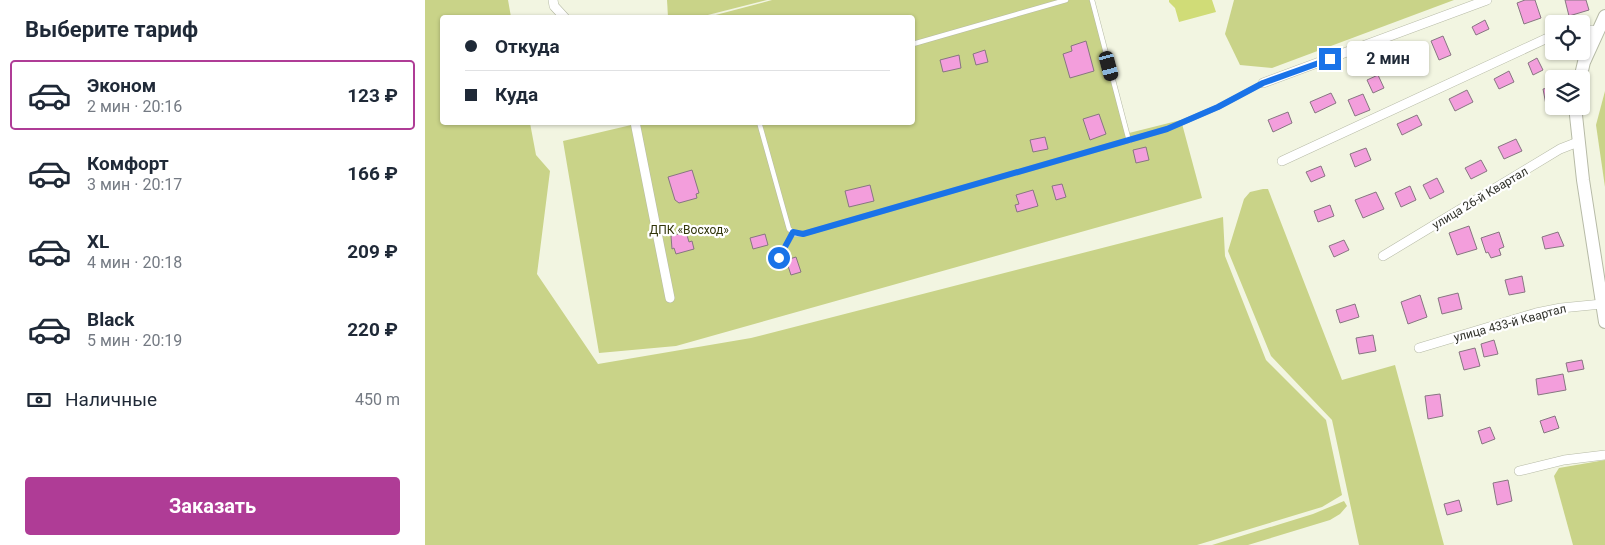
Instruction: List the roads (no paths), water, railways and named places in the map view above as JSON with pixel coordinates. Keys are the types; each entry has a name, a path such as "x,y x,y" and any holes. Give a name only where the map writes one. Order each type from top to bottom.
{"street":[{"path":"553,0 554,6 562,15"},
{"path":"1263,83 1487,0"},
{"path":"1582,70 1605,16"},
{"path":"1590,30 1598,31"},
{"path":"1281,161 1545,39"},
{"path":"1576,115 1578,142 1605,322"},
{"path":"636,125 670,298"},
{"name":"улица 26-й Квартал","path":"1383,256 1559,149 1578,142"},
{"name":"улица 433-й Квартал","path":"1419,348 1536,313 1561,308 1602,304"},
{"path":"1519,471 1564,460 1605,455"}],"lane":[{"path":"915,43 1066,0"},
{"path":"1092,0 1129,141"},
{"path":"760,125 789,229 803,234 1167,129 1263,83"},
{"path":"779,258 793,232"}],"park label":[{"name":"ДПК «Восход»","path":"689,230"}]}
